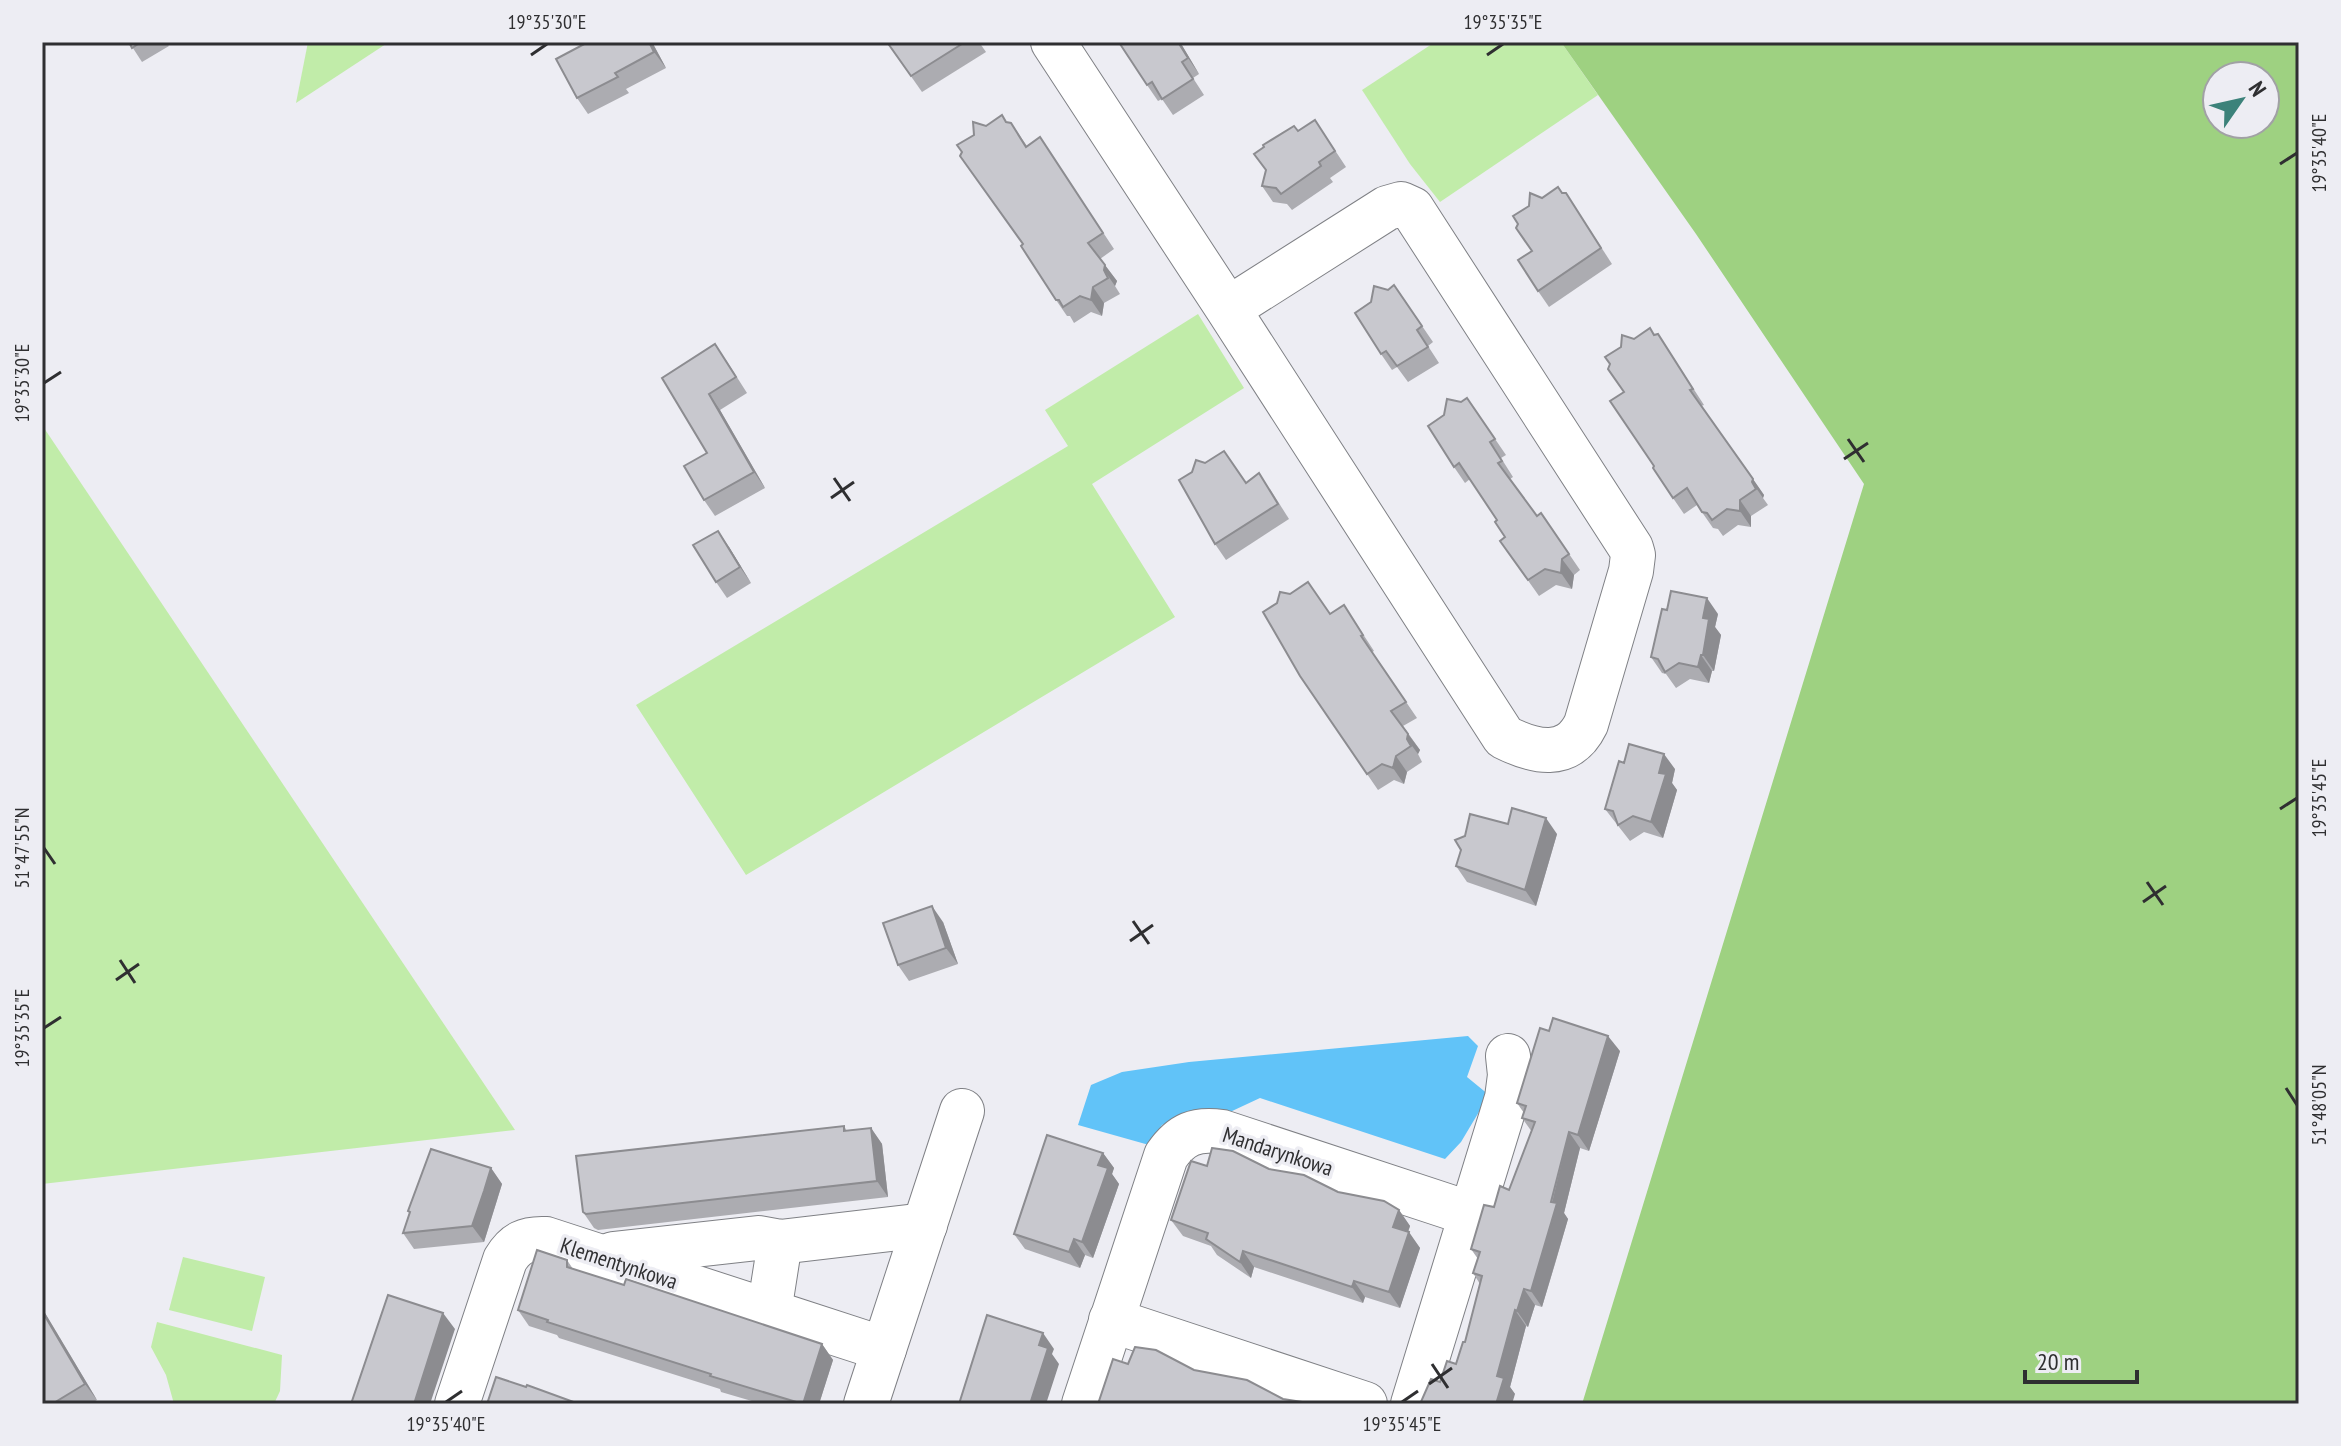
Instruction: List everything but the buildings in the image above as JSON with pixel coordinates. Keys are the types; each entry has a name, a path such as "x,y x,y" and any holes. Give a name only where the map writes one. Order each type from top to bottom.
{"street":[{"path":"1053,42 1504,737 1526,748 1544,751 1573,741 1586,724 1631,571 1631,548 1412,209 1401,204 1387,208 1228,309"},
{"path":"1413,1404 1507,1098 1510,1075 1508,1056"},
{"path":"866,1404 962,1111"},
{"name":"Mandarynkowa","path":"1084,1404 1166,1156 1175,1142 1190,1132 1206,1129 1222,1132 1471,1214"},
{"path":"598,1256 758,1238 780,1242 925,1225"},
{"name":"Klementynkowa","path":"457,1404 505,1260 511,1250 532,1238 546,1239 884,1349"},
{"path":"769,1312 780,1242"},
{"path":"1111,1320 1365,1404"}],"green space":[{"path":"308,42 389,42 296,103"},
{"path":"1435,42 1561,42 1598,95 1440,202 1410,164 1362,90"},
{"path":"1561,42 2299,42 2299,1404 1582,1404 1864,484 1696,234"},
{"path":"1198,314 1244,388 1092,484 1175,617 746,875 636,705 1068,446 1045,410"},
{"path":"42,425 515,1130 42,1184"},
{"path":"183,1257 265,1277 252,1331 169,1310"},
{"path":"157,1322 282,1355 280,1391 274,1404 174,1404 166,1375 151,1347"}],"water":[{"path":"1468,1036 1478,1046 1467,1077 1489,1095 1461,1142 1445,1159 1260,1098 1230,1112 1187,1113 1162,1125 1149,1145 1078,1125 1091,1085 1122,1072 1189,1062"}]}
